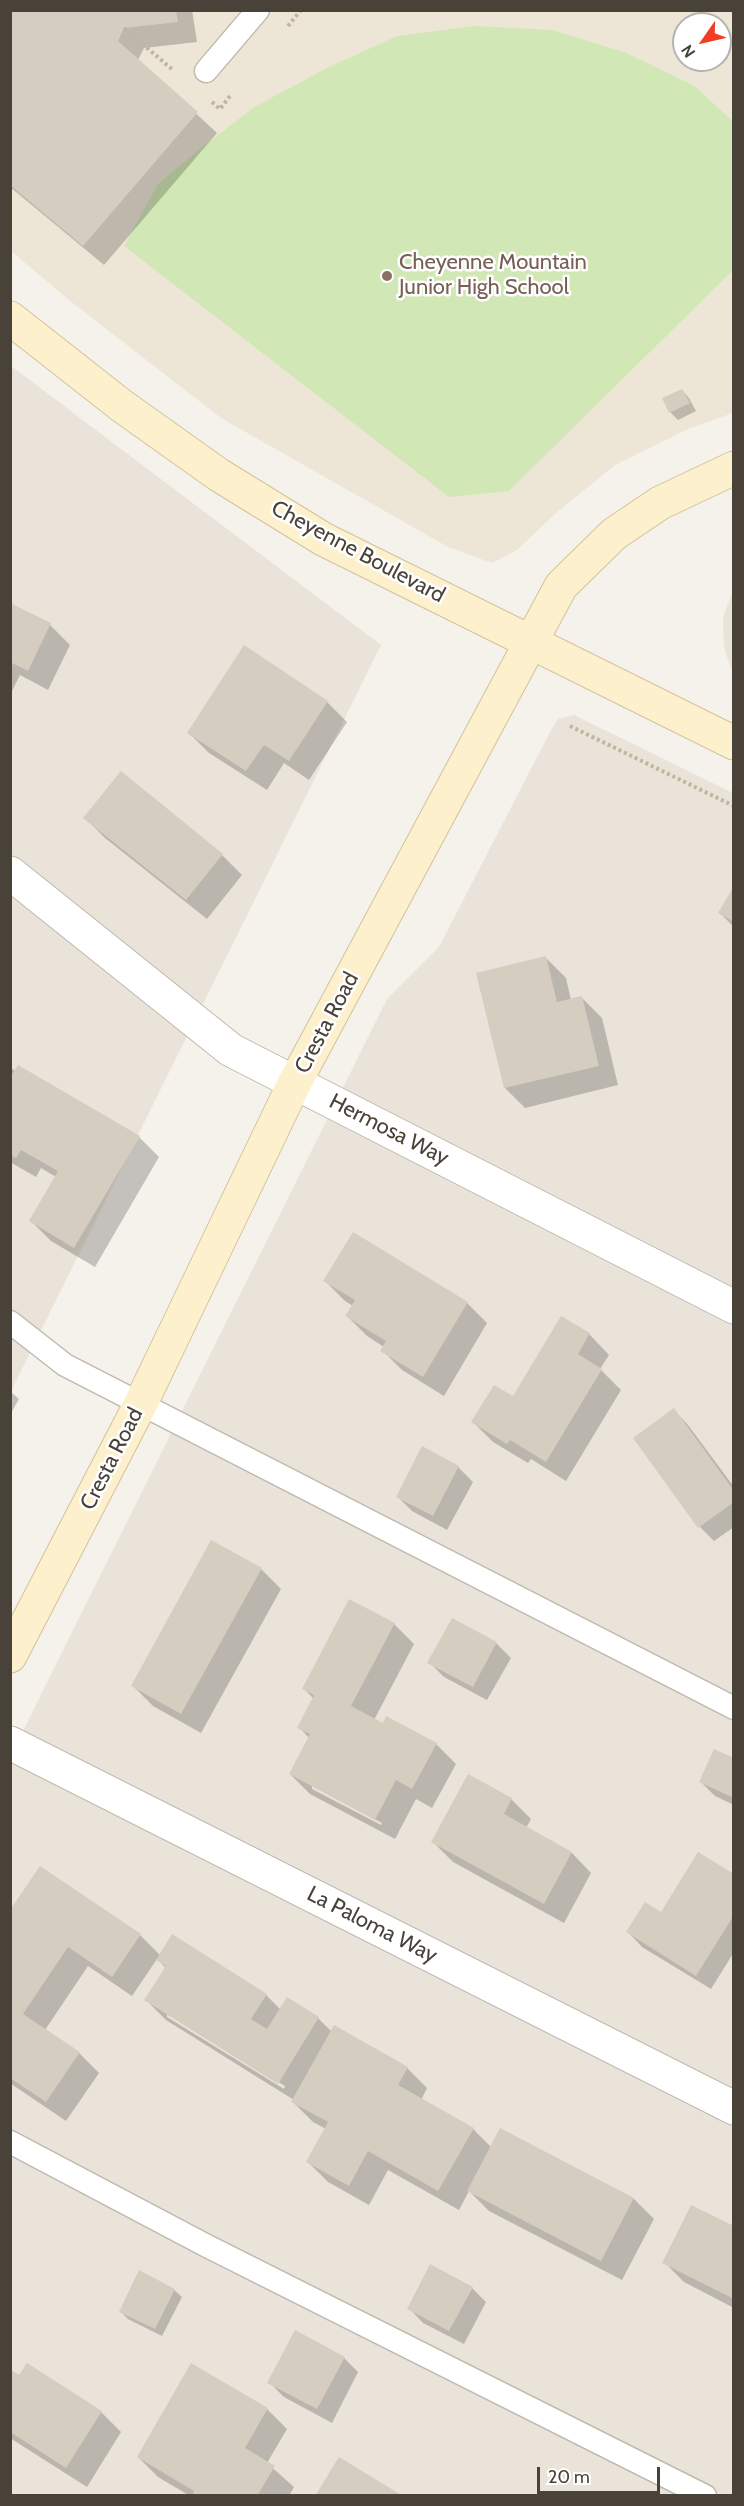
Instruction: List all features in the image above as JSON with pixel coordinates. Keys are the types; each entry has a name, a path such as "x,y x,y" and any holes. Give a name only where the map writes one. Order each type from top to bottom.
{"main road":[{"name":"Cheyenne Boulevard","path":"10,318 122,406 219,475 324,539 734,742"},
{"name":"Cresta Road","path":"10,1656 141,1405 295,1082 561,586 614,534 660,503 734,468"}],"street":[{"name":"Hermosa Way","path":"10,873 231,1050 734,1307"},
{"name":"La Paloma Way","path":"10,1743 734,2108"}],"lane":[{"path":"206,71 258,10"},
{"path":"10,1322 65,1365 734,1708"},
{"path":"10,2142 207,2246 705,2496"}],"path":[{"path":"570,726 734,806"}],"shaded area":[{"name":"Cheyenne Mountain Junior High School","path":"11,11 733,11 733,413 688,429 615,465 556,513 517,550 492,563 448,547 221,418 69,300 11,251"},
{"path":"11,366 381,645 11,1391"},
{"path":"733,590 733,675 724,647 723,617"},
{"path":"574,715 733,793 733,2495 11,2495 10,1757 387,999 439,947 549,734 558,719"}],"green space":[{"name":"Cheyenne Mountain Junior High School","path":"475,26 552,30 624,52 695,86 733,122 733,270 509,491 449,497 124,246 158,184 256,106 327,68 397,36"}],"building":[{"path":"10,10 176,10 178,22 124,28 118,41 198,112 83,246 10,185"},
{"path":"682,389 690,403 669,413 662,398"},
{"path":"10,603 51,623 28,671 10,662"},
{"path":"244,645 328,701 289,761 264,745 246,771 187,733"},
{"path":"121,771 223,854 186,900 83,818"},
{"path":"734,886 734,922 718,913"},
{"path":"546,956 557,1002 582,996 599,1066 504,1088 476,973"},
{"path":"18,1065 140,1136 74,1248 29,1221 58,1171 21,1150 16,1158 10,1155 10,1078"},
{"path":"353,1232 468,1302 423,1377 380,1351 386,1341 345,1316 355,1300 323,1281"},
{"path":"561,1316 590,1333 578,1354 602,1369 546,1462 510,1440 507,1444 471,1422 494,1385 513,1396"},
{"path":"674,1408 734,1491 734,1502 698,1528 633,1438"},
{"path":"422,1446 459,1466 433,1516 396,1497"},
{"path":"211,1540 262,1568 181,1714 131,1686"},
{"path":"349,1599 395,1623 351,1706 383,1723 386,1716 437,1743 412,1789 396,1780 375,1820 289,1774 310,1734 297,1728 314,1695 302,1689"},
{"path":"452,1618 497,1642 473,1687 427,1663"},
{"path":"714,1749 734,1758 734,1798 699,1782"},
{"path":"468,1774 512,1798 504,1814 572,1852 544,1904 431,1842"},
{"path":"698,1852 734,1874 734,1915 696,1976 626,1932 645,1902 661,1912"},
{"path":"40,1866 141,1934 112,1977 68,1947 23,2014 80,2052 46,2102 10,2078 10,1910"},
{"path":"172,1934 267,1994 251,2019 267,2029 287,1997 319,2017 278,2084 144,2000 166,1966 156,1960"},
{"path":"334,2025 408,2067 398,2085 474,2128 438,2191 368,2151 349,2186 306,2162 328,2122 291,2102"},
{"path":"500,2128 634,2198 601,2261 467,2191"},
{"path":"691,2205 734,2226 734,2299 662,2263"},
{"path":"430,2264 473,2287 449,2331 407,2309"},
{"path":"139,2270 175,2289 155,2329 119,2312"},
{"path":"295,2330 345,2357 317,2409 267,2383"},
{"path":"27,2363 102,2411 66,2468 10,2432 10,2369 19,2375"},
{"path":"191,2363 268,2408 245,2448 275,2466 257,2496 192,2496 194,2491 137,2457"},
{"path":"339,2457 403,2496 315,2496"}],"place":[{"name":"Cheyenne Mountain Junior High School","path":"387,276"}]}
